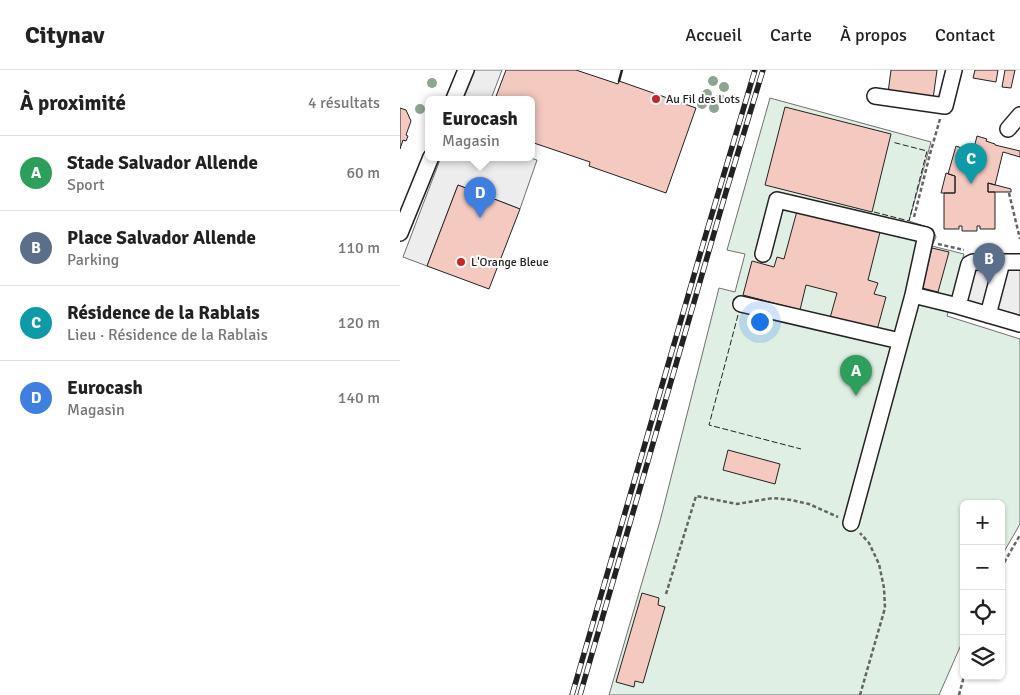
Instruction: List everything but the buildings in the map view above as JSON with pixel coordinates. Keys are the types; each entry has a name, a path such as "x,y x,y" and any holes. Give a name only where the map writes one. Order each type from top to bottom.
{"street":[{"path":"455,96 466,70"},
{"path":"875,96 944,106 954,70"},
{"path":"1008,129 1020,115"},
{"path":"400,233 429,161"},
{"path":"763,254 777,200 926,235 912,295 851,523"},
{"path":"958,306 969,264 973,262 1020,262"},
{"path":"988,315 1002,262"},
{"path":"912,295 1020,323"},
{"path":"741,304 900,341"}],"path":[{"path":"913,220 944,106"},
{"path":"1009,193 1020,239"},
{"path":"938,238 938,245 970,251"},
{"path":"666,594 696,496 737,504 773,498 791,500 809,504 851,523 869,543 879,564 884,588 884,608 860,695"},
{"path":"1005,561 1020,535"},
{"path":"958,695 963,680"}],"green space":[{"path":"770,98 931,142 909,221 933,229 936,237 932,246 964,254 947,316 1020,339 1020,524 1005,550 1005,500 960,500 960,647 939,695 609,695 660,521 719,288 735,292 745,254 727,250"}],"shaded area":[{"path":"475,70 502,70 492,96 464,96"},
{"path":"537,160 520,209 458,185 427,266 403,257 439,161"},
{"path":"964,264 1020,269 1020,315 955,298"}],"railway":[{"path":"572,695 755,70"},
{"path":"580,695 763,70"}],"fence":[{"path":"874,212 909,221 927,151 892,142"},
{"path":"738,315 709,425 801,449"}],"wall":[{"path":"619,81 622,70"}],"place":[{"name":"Au Fil des Lots","path":"656,99"},
{"name":"Résidence de la Rablais","path":"971,184"},
{"name":"Eurocash","path":"480,218"},
{"name":"L'Orange Bleue","path":"461,262"},
{"name":"Place Salvador Allende","path":"989,284"},
{"name":"Stade Salvador Allende","path":"856,396"}]}
